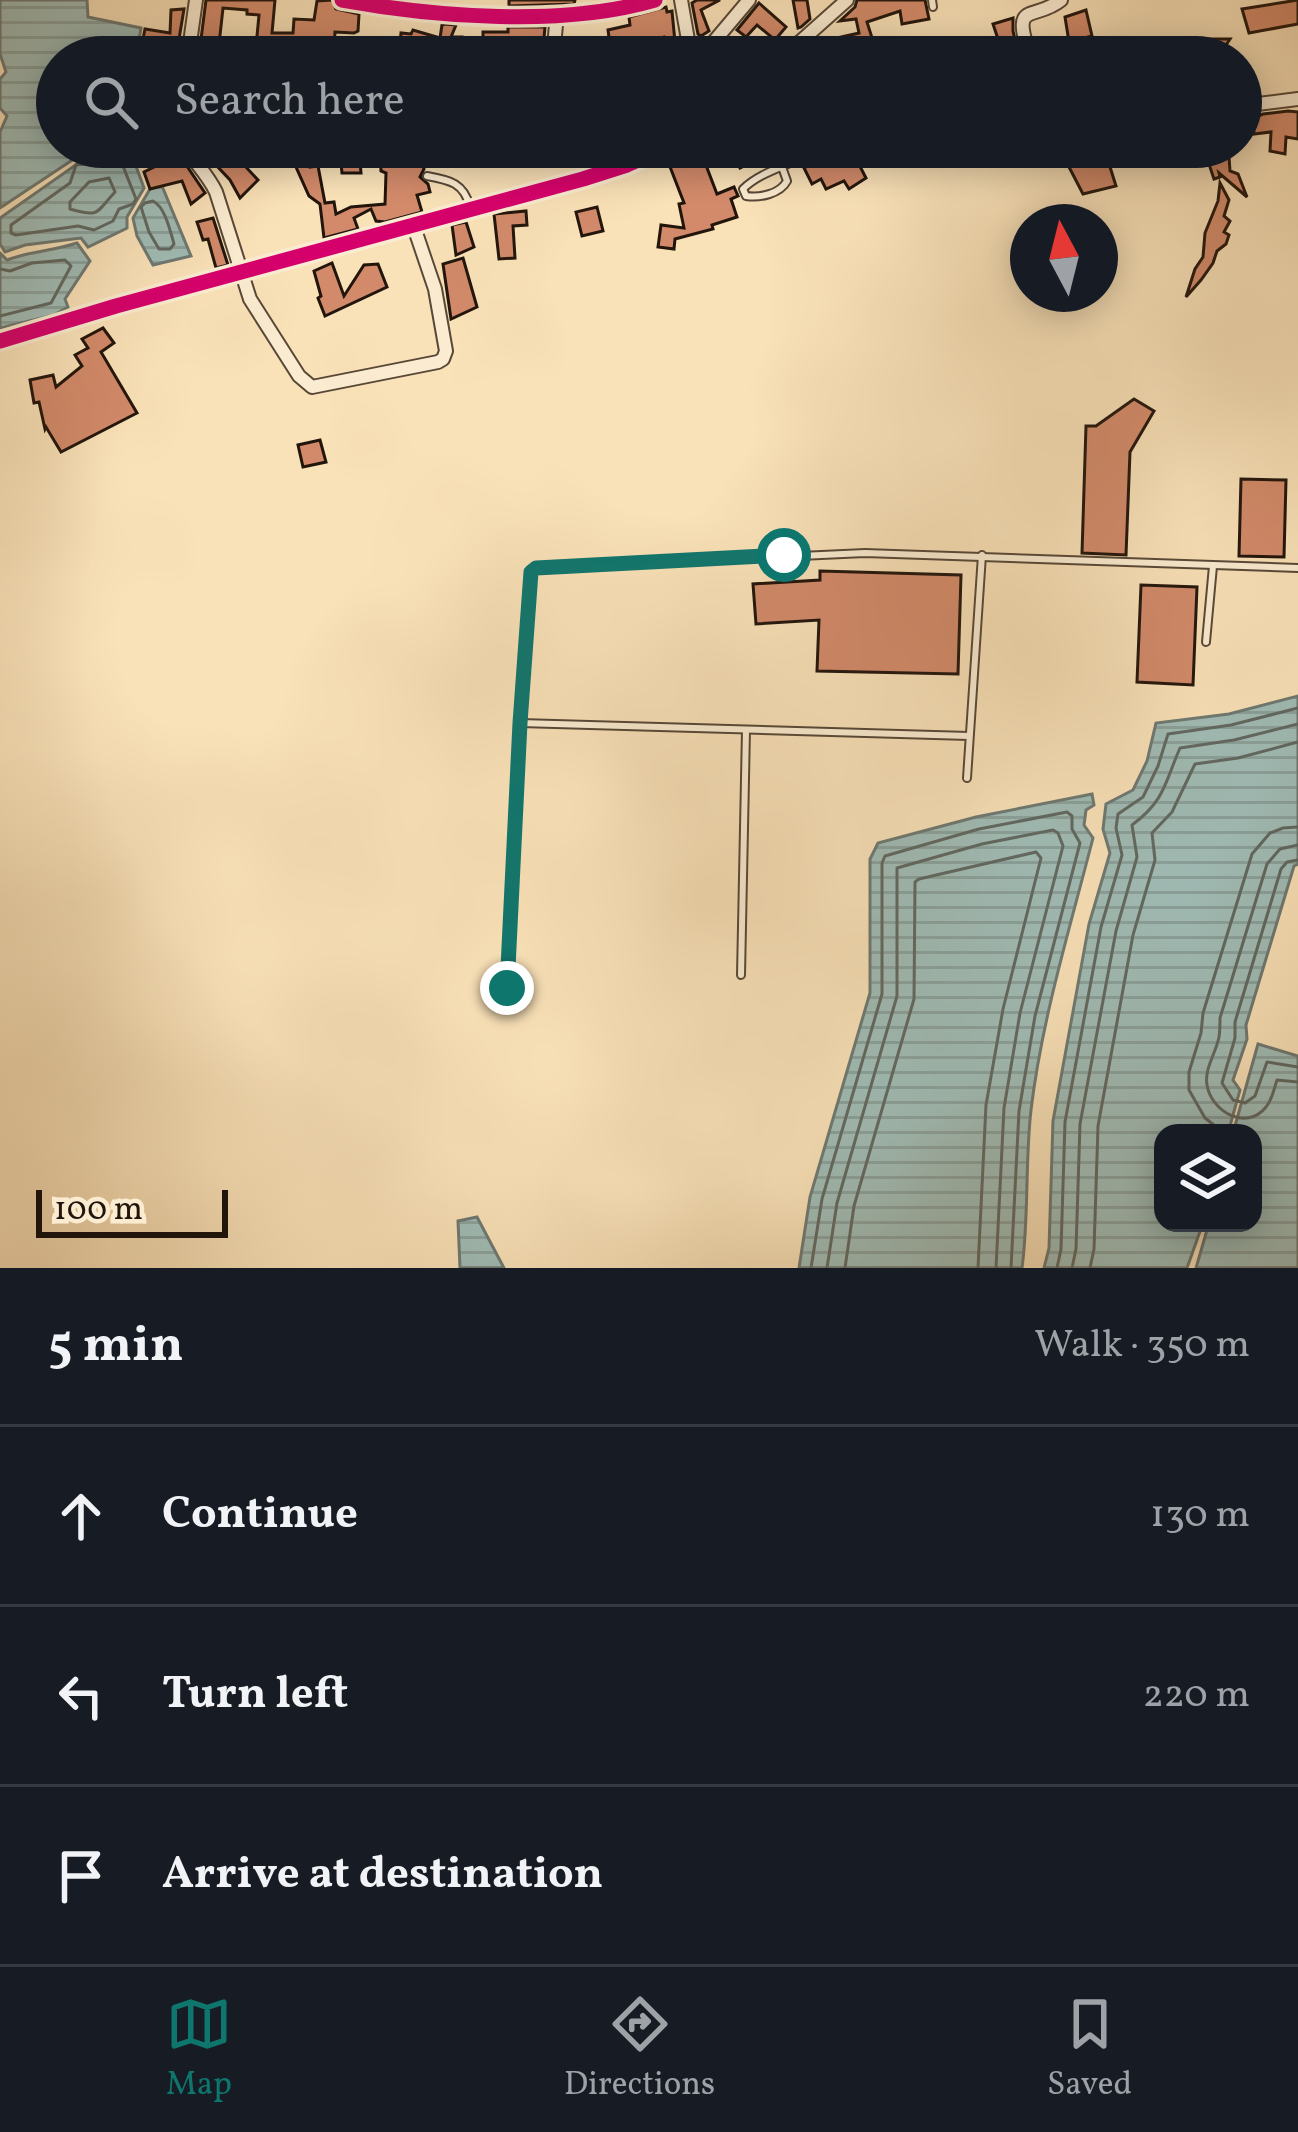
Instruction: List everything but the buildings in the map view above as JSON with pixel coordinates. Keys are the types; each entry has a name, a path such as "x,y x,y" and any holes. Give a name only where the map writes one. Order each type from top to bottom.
{"street":[{"path":"191,36 196,0"},
{"path":"342,0 431,12 516,16 610,10 655,0"},
{"path":"681,0 690,36"},
{"path":"716,36 749,0"},
{"path":"807,36 847,0"},
{"path":"1024,36 1022,19 1061,0"},
{"path":"555,36 557,14"},
{"path":"1262,103 1298,99"},
{"path":"199,168 216,192 250,299 299,376 312,387 443,359 440,312 414,226"},
{"path":"0,340 617,168"}],"lane":[{"path":"780,168 745,185 746,196 761,197 781,189 787,182 782,168"},
{"path":"428,176 460,186 470,211"},
{"path":"507,988 529,585 536,568 784,555 982,555 1298,568"},
{"path":"968,778 982,555"},
{"path":"1206,642 1213,566"},
{"path":"520,723 969,736"},
{"path":"741,975 746,730"}],"water":[{"path":"0,0 87,0 88,17 141,28 140,36 36,36 36,168 60,168 0,208 0,132 7,116 0,108 0,79 6,72 0,54"},
{"path":"71,168 137,168 144,188 127,217 127,228 88,247 81,238 5,252 0,244 0,218"},
{"path":"162,186 191,256 153,265 133,218 150,189"},
{"path":"77,243 90,261 65,299 68,307 0,328 0,253 7,260"},
{"path":"1298,696 1298,864 1246,1025 1247,1039 1233,1080 1240,1090 1231,1124 1154,1124 1154,1232 1200,1232 1187,1268 1044,1268 1049,1248 1053,1121 1089,924 1110,853 1103,829 1106,804 1133,790 1147,761 1156,723 1229,714"},
{"path":"1092,794 1094,805 1086,810 1084,825 1093,838 1036,1076 1022,1268 799,1268 810,1197 870,993 870,859 878,843"},
{"path":"1258,1044 1298,1056 1298,1268 1196,1268 1206,1232 1262,1232 1262,1124 1236,1124"},
{"path":"477,1217 504,1268 460,1268 458,1221"}],"cycle path":[{"path":"342,0 499,16 580,14 655,0"},
{"path":"0,341 618,168"}],"route":[{"path":"507,988 531,572 536,568 784,555"}]}
